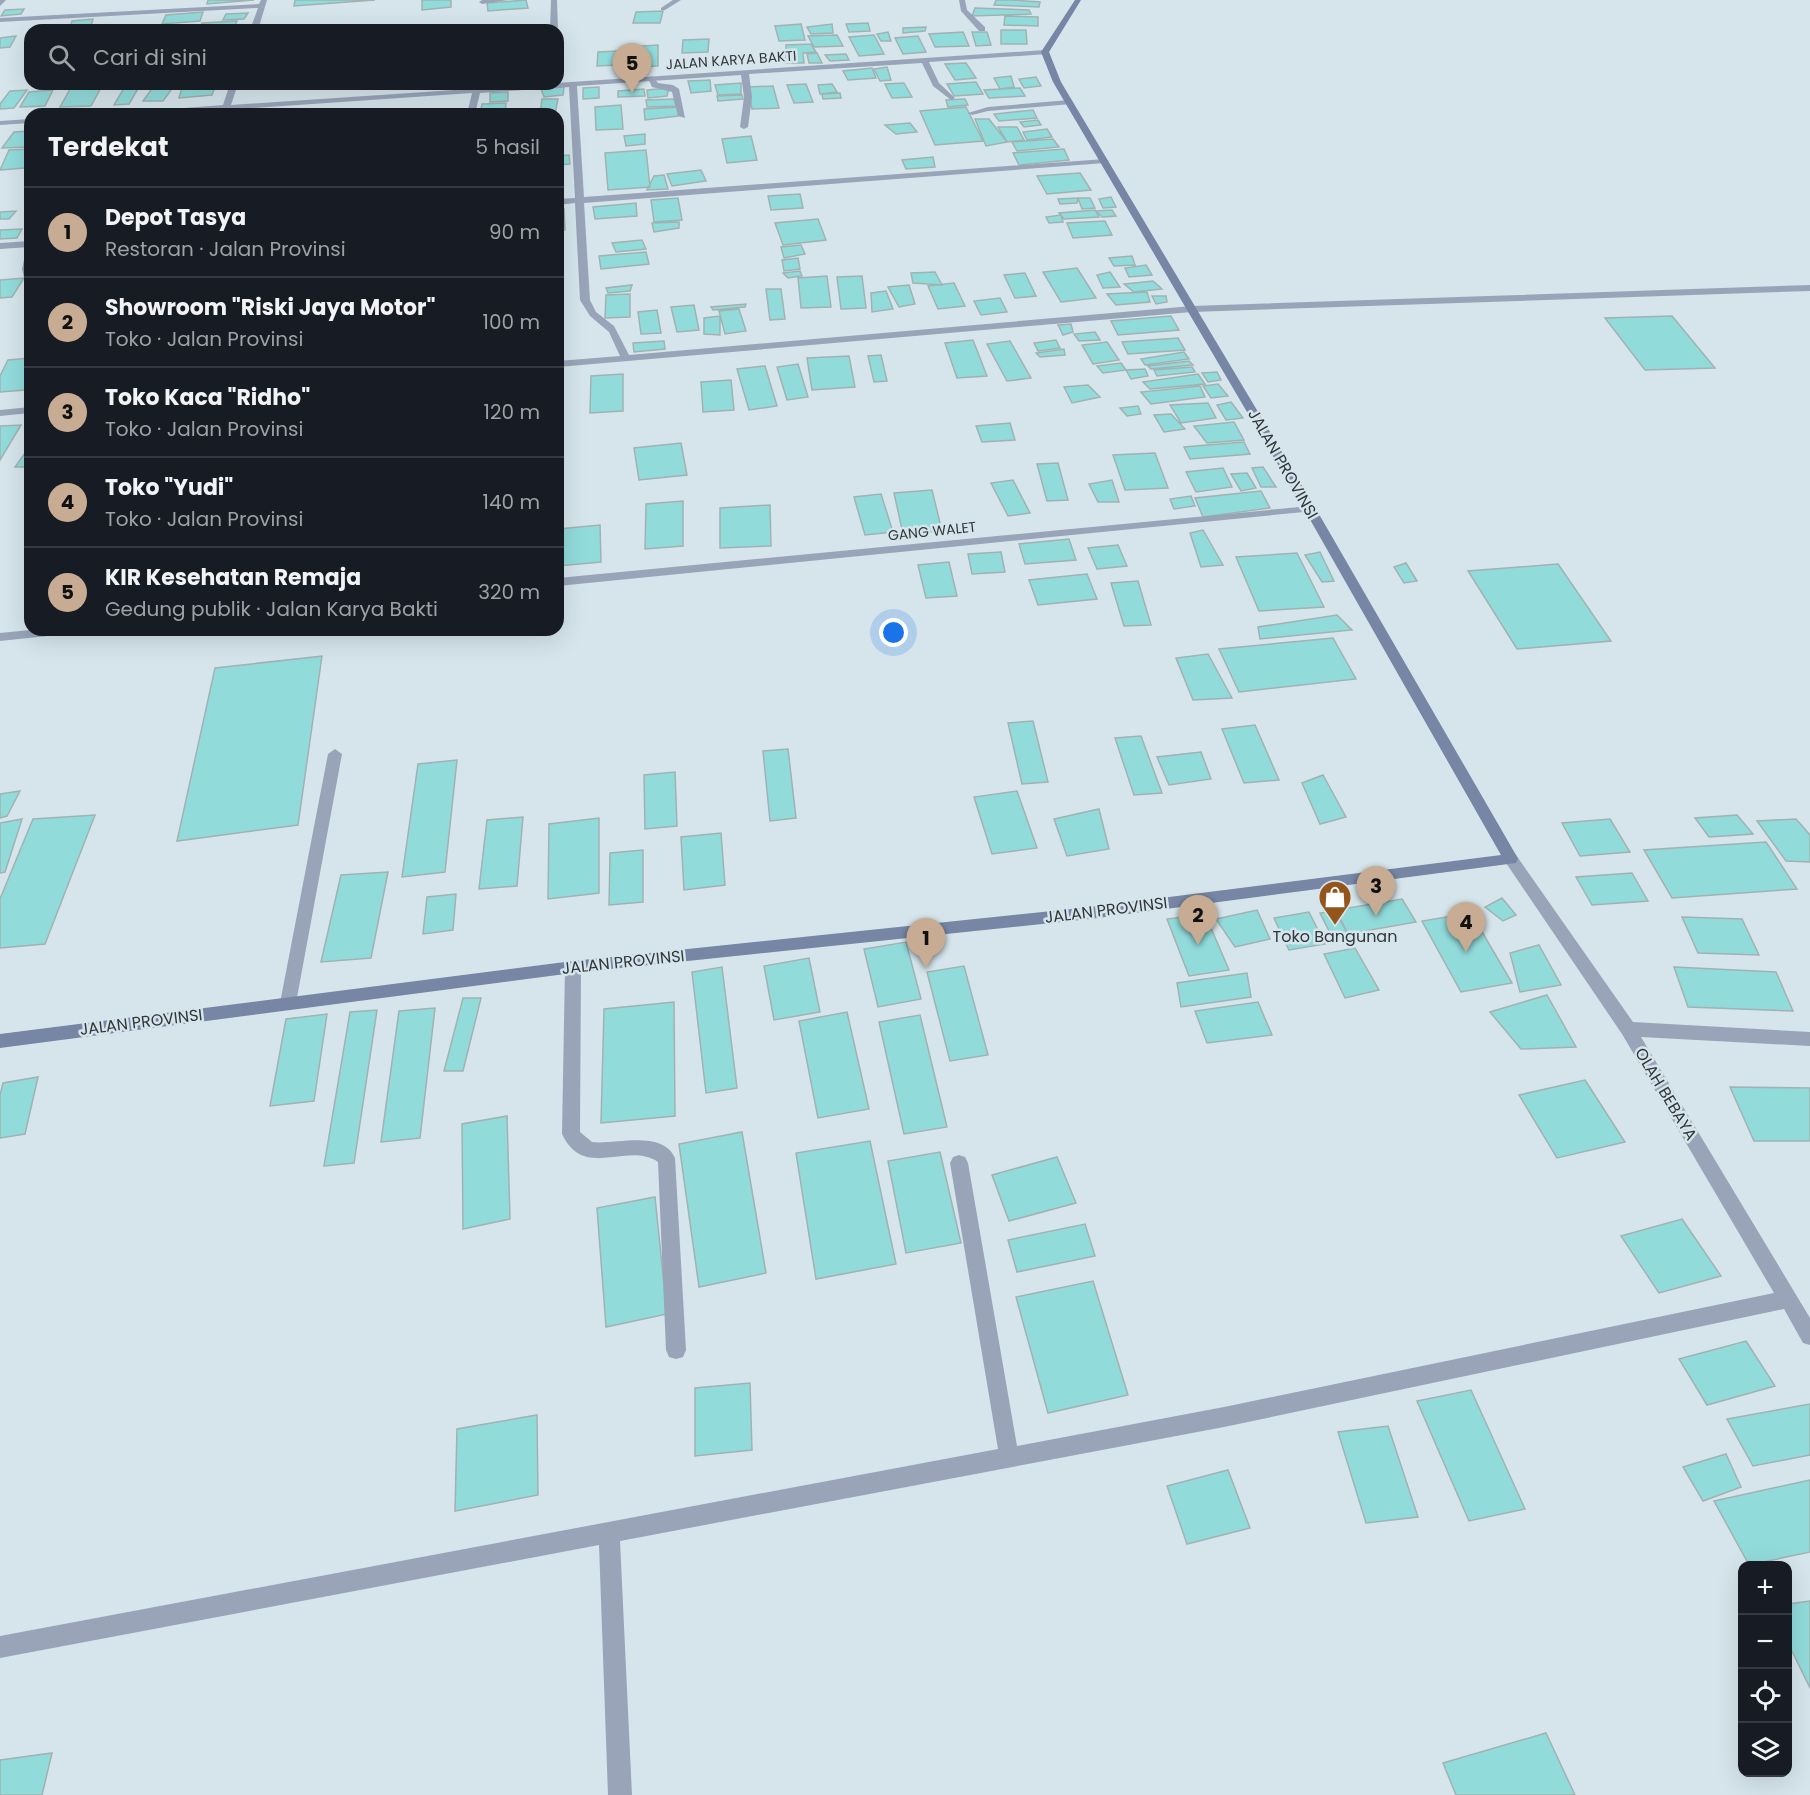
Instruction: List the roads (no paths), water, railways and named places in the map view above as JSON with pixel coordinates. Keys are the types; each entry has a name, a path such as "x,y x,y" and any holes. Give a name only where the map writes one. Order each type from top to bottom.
{"main road":[{"path":"1045,52 1077,0"},
{"name":"JALAN PROVINSI","path":"0,1041 573,967 1090,913 1511,859 1483,806 1310,509 1069,102 1048,65 1045,52"}],"street":[{"path":"482,2 505,0"},
{"path":"554,0 554,24"},
{"path":"663,9 678,0"},
{"path":"962,0 964,11 982,28"},
{"path":"0,20 263,3 256,24"},
{"name":"JALAN KARYA BAKTI","path":"564,83 1045,52"},
{"path":"924,60 936,84 951,98"},
{"path":"744,127 748,97 745,73"},
{"path":"652,78 655,85 670,87 676,91 682,116"},
{"path":"573,83 583,288 587,307 595,318 609,325 626,358"},
{"path":"226,107 232,90"},
{"path":"472,108 477,90"},
{"name":"JALAN KARYA BAKTI","path":"213,108 477,90"},
{"path":"972,113 988,109 1069,102"},
{"path":"1,125 24,122"},
{"path":"564,202 1105,161"},
{"path":"0,246 24,244"},
{"path":"564,363 1192,309 1810,288"},
{"path":"0,413 24,411"},
{"name":"GANG WALET","path":"564,581 1310,509"},
{"path":"0,636 24,634"},
{"path":"288,1003 335,754"},
{"name":"OLAH BEBAYA","path":"1511,859 1628,1029 1810,1336"},
{"path":"573,967 571,1134 580,1147 590,1151 647,1148 658,1150 666,1158 676,1350"},
{"path":"1628,1029 1810,1039"},
{"path":"959,1163 1009,1456"},
{"path":"0,1647 1224,1417 1788,1299"},
{"path":"609,1532 620,1795"}],"place":[{"name":"KIR Kesehatan Remaja","path":"632,93"},
{"name":"Toko Kaca \"Ridho\"","path":"1376,916"},
{"name":"Toko Bangunan","path":"1335,926"},
{"name":"Showroom \"Riski Jaya Motor\"","path":"1198,945"},
{"name":"Toko \"Yudi\"","path":"1466,952"},
{"name":"Depot Tasya","path":"926,968"}]}
